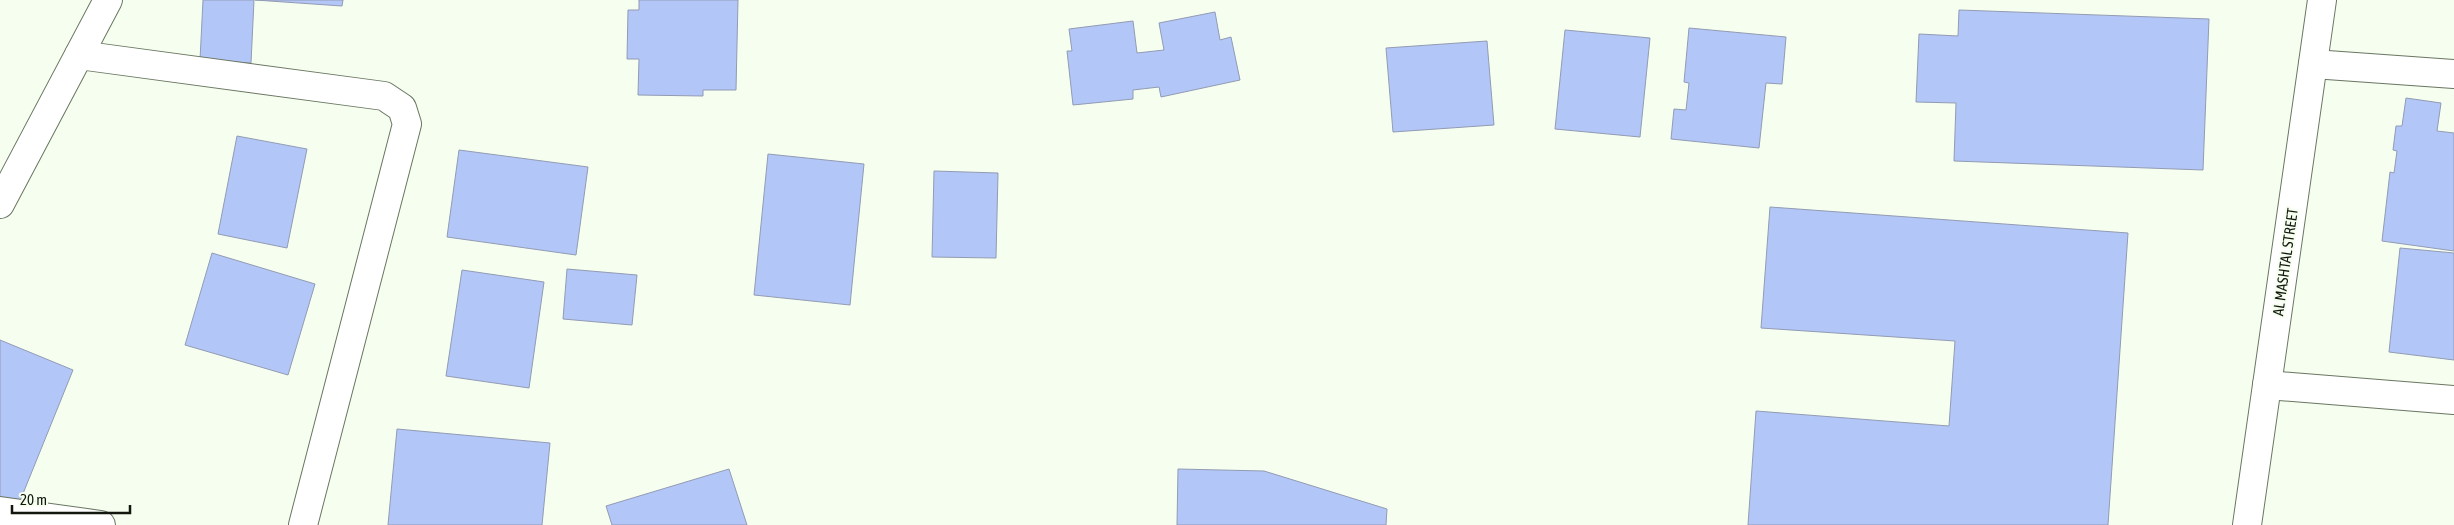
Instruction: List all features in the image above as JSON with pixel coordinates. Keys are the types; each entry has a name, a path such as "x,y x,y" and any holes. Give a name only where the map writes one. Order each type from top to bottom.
{"street":[{"path":"0,204 108,0"},
{"name":"AL MASHTAL STREET","path":"2247,525 2322,0"},
{"path":"79,55 384,96 402,108 407,124 303,525"},
{"path":"2313,64 2454,74"},
{"path":"2267,385 2454,400"},
{"path":"0,511 101,525"}],"building":[{"path":"203,0 254,0 251,63 200,60"},
{"path":"255,0 343,0 342,6"},
{"path":"639,0 738,0 736,90 703,90 703,96 638,95 639,59 627,59 628,10 639,10"},
{"path":"1959,10 2209,19 2203,170 1954,161 1956,103 1916,102 1919,34 1958,36"},
{"path":"1215,12 1220,40 1231,37 1240,80 1161,97 1159,87 1133,90 1133,99 1073,105 1067,51 1072,51 1069,29 1133,21 1137,53 1164,50 1159,23"},
{"path":"1689,28 1786,37 1782,84 1766,83 1759,148 1671,139 1674,109 1686,110 1689,83 1684,82"},
{"path":"1565,30 1650,38 1640,137 1555,129"},
{"path":"1487,41 1494,125 1393,132 1386,48"},
{"path":"2406,98 2441,103 2437,131 2454,133 2454,251 2382,241 2390,172 2394,173 2397,151 2393,150 2396,126 2402,126"},
{"path":"237,136 307,149 287,248 218,234"},
{"path":"459,150 588,167 576,255 447,237"},
{"path":"768,154 864,164 850,305 754,295"},
{"path":"934,171 998,173 996,258 932,257"},
{"path":"1770,207 2128,233 2108,525 1748,525 1756,411 1949,426 1955,341 1761,328"},
{"path":"2400,248 2454,253 2454,360 2389,352"},
{"path":"212,253 315,284 288,375 185,345"},
{"path":"567,269 637,275 632,325 563,319"},
{"path":"462,270 544,282 529,388 446,376"},
{"path":"0,340 73,370 18,506 0,499"},
{"path":"397,429 550,443 542,525 388,525"},
{"path":"729,469 747,525 612,525 606,506"},
{"path":"1178,469 1264,471 1387,509 1386,525 1177,525"}]}
